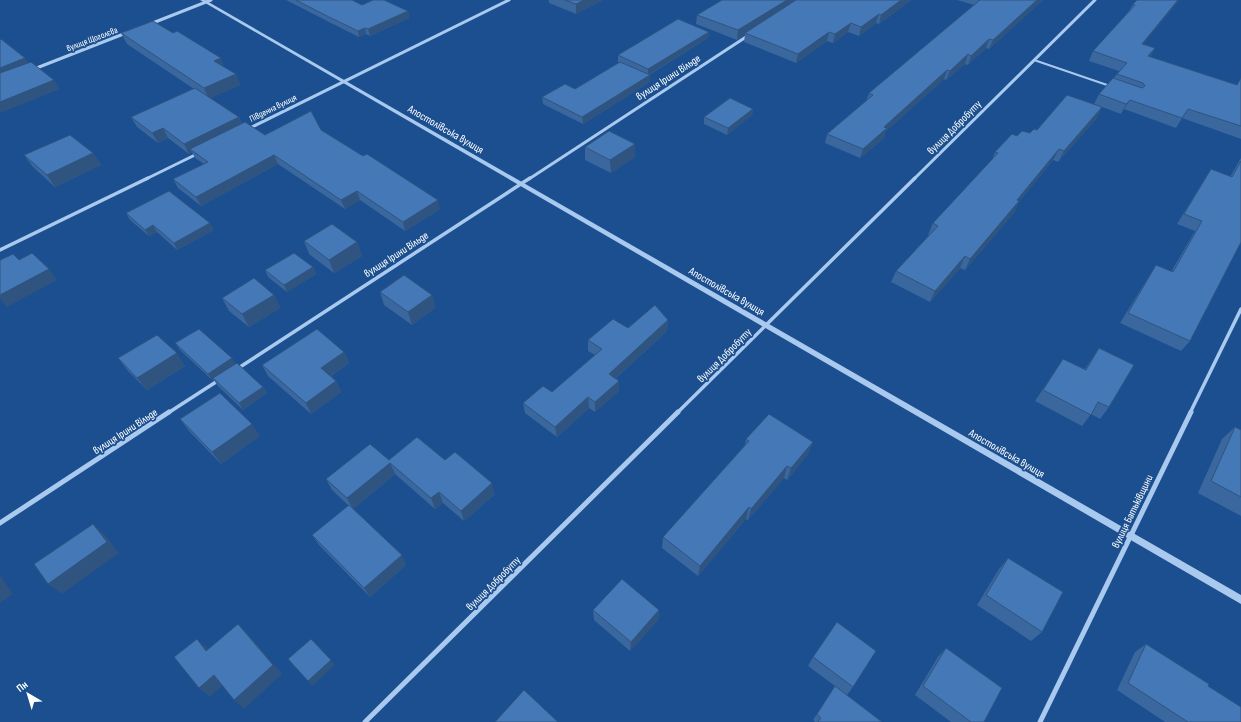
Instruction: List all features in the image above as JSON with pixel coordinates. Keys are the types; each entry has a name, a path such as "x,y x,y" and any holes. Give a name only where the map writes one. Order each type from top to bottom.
{"street":[{"name":"Південна вулиця","path":"243,131 510,0"},
{"name":"вулиця Добробуту","path":"365,722 1095,0"},
{"name":"Апостолівська вулиця","path":"206,1 1241,600"},
{"path":"147,25 206,1"},
{"name":"вулиця Щоголєва","path":"29,71 132,31"},
{"name":"вулиця Ірини Вільде","path":"234,371 750,34"},
{"path":"0,250 200,152"},
{"name":"вулиця Батьківщини","path":"1040,722 1241,309"},
{"name":"вулиця Ірини Вільде","path":"0,523 220,379"}],"lane":[{"path":"1034,60 1115,87"}],"building":[{"path":"296,0 352,0 362,5 373,0 384,0 408,11 368,29 365,28 358,31"},
{"path":"565,0 584,0 576,4"},
{"path":"722,0 787,0 738,30 697,15"},
{"path":"796,0 901,0 881,15 879,14 861,27 851,23 835,34 829,32 798,54 745,33"},
{"path":"980,0 1037,0 993,40 989,39 971,56 968,54 950,71 947,70 884,127 887,128 863,149 827,134 873,95 869,93"},
{"path":"1137,0 1178,0 1142,44 1155,48 1148,56 1237,85 1241,78 1241,126 1188,109 1182,118 1130,100 1126,104 1099,94 1113,78 1142,88 1145,86 1143,83 1117,74 1127,63 1093,51 1135,5 1133,4"},
{"path":"678,19 709,32 648,69 618,55"},
{"path":"153,21 173,33 177,31 221,58 214,61 236,74 204,88 121,33"},
{"path":"1,39 25,58 0,68"},
{"path":"31,62 54,80 0,102 0,73"},
{"path":"620,62 650,75 582,117 542,97 565,84 575,89"},
{"path":"195,88 239,117 184,144 163,128 152,133 131,117"},
{"path":"1067,95 1102,107 1064,151 1059,149 1017,200 1019,201 970,259 965,256 935,291 896,271 938,226 933,223 998,153 995,152 1012,134 1017,136 1022,131 1030,133 1034,129 1037,130"},
{"path":"730,98 753,109 728,128 704,117"},
{"path":"311,111 321,130 363,156 367,154 438,200 403,222 357,191 341,200 274,155 196,197 173,179 208,162 190,149 245,122 265,135"},
{"path":"609,131 635,144 610,160 585,147"},
{"path":"70,135 93,153 47,175 24,155"},
{"path":"1241,161 1241,242 1190,341 1128,313 1156,265 1173,272 1202,221 1184,214 1211,169 1232,177"},
{"path":"169,191 210,223 174,243 153,225 145,230 126,213"},
{"path":"332,224 357,242 329,260 304,241"},
{"path":"32,253 49,269 0,295 0,260 13,254 19,260"},
{"path":"294,253 313,267 284,285 265,270"},
{"path":"404,275 432,295 408,312 380,292"},
{"path":"254,278 274,295 242,314 222,298"},
{"path":"655,305 668,320 609,374 619,381 595,402 588,397 555,427 523,403 543,386 552,392 602,349 588,340 613,319 628,328"},
{"path":"199,329 232,358 208,374 175,343"},
{"path":"317,329 344,352 321,368 336,381 306,403 262,365"},
{"path":"157,335 177,353 137,378 118,358"},
{"path":"1099,348 1134,365 1109,407 1098,402 1091,415 1043,390 1063,359 1086,370"},
{"path":"237,363 263,387 239,403 213,378"},
{"path":"220,393 252,424 212,452 180,419"},
{"path":"769,414 813,442 791,468 787,466 751,509 749,507 700,566 663,537 749,441 746,439"},
{"path":"1235,427 1241,430 1241,497 1211,481"},
{"path":"417,437 445,460 455,452 492,483 461,511 439,492 431,498 390,463 347,498 326,479 370,444 389,460"},
{"path":"349,505 402,555 364,588 312,535"},
{"path":"93,524 107,542 48,584 34,564"},
{"path":"1008,558 1063,592 1042,632 986,595"},
{"path":"622,579 659,610 631,642 593,610"},
{"path":"837,622 876,651 853,687 813,657"},
{"path":"238,624 273,665 234,700 214,675 199,688 174,657 197,639 206,651"},
{"path":"311,639 331,660 308,681 288,659"},
{"path":"1146,644 1209,684 1208,686 1241,707 1241,722 1188,722 1128,683"},
{"path":"946,648 1002,688 984,722 971,722 923,686"},
{"path":"835,686 882,722 818,722 821,718 817,714"},
{"path":"524,690 558,722 495,722"}]}
